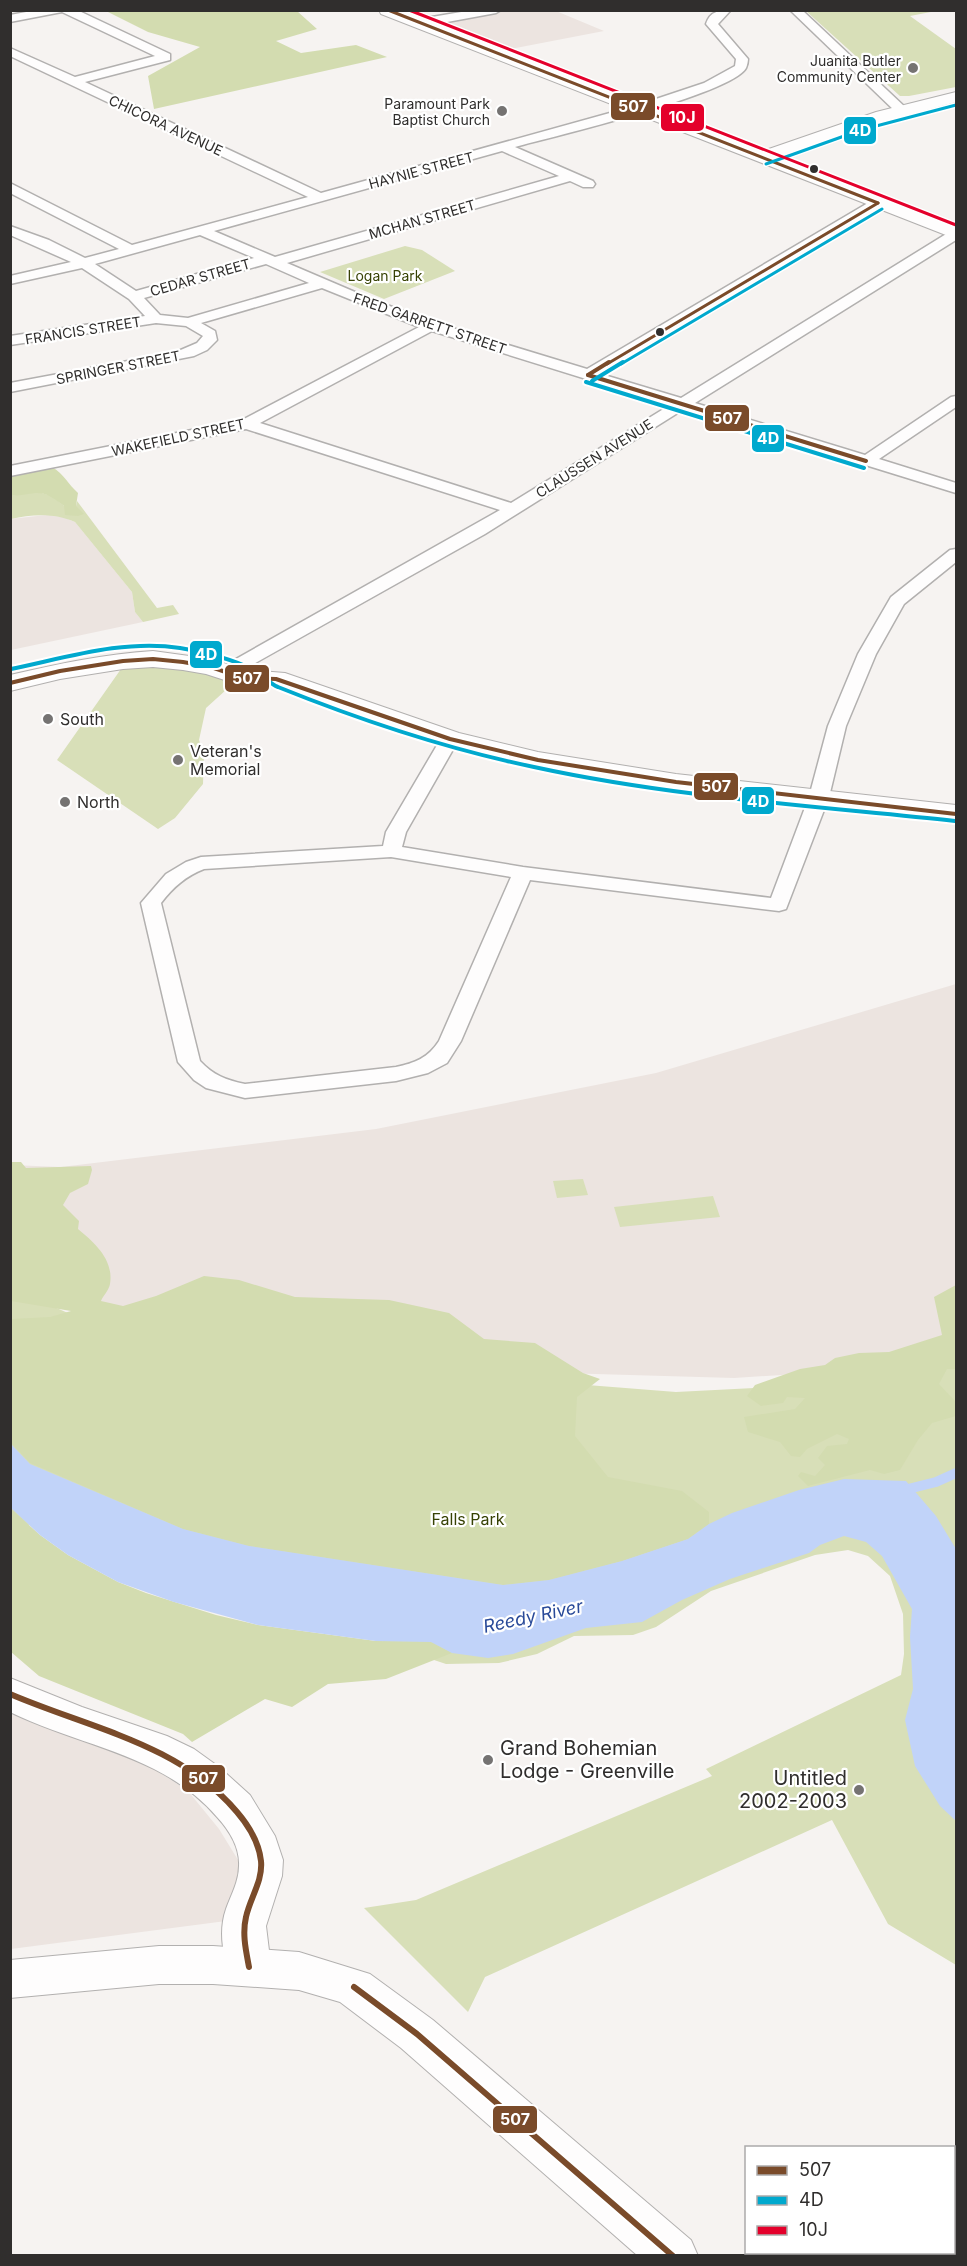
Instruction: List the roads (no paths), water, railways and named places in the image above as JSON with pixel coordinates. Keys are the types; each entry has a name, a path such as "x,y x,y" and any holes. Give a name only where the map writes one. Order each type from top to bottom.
{"street":[{"path":"10,19 58,10"},
{"path":"67,10 166,57 74,81"},
{"path":"387,10 957,234"},
{"path":"420,23 496,10"},
{"name":"HAYNIE STREET","path":"202,231 639,109 731,75 741,67 742,58 712,24 713,20 726,10"},
{"path":"795,10 901,110"},
{"name":"CHICORA AVENUE","path":"10,51 321,198"},
{"path":"763,157 901,110 957,97"},
{"path":"503,147 588,184"},
{"name":"MCHAN STREET","path":"270,260 570,177"},
{"path":"10,187 131,250"},
{"path":"588,375 878,203"},
{"path":"10,230 44,243 84,263 134,296 156,319 189,322 323,283"},
{"path":"10,280 84,263 202,231"},
{"name":"FRED GARRETT STREET","path":"202,231 431,326 957,488"},
{"name":"CLAUSSEN AVENUE","path":"237,666 513,509 957,234"},
{"name":"CEDAR STREET","path":"134,296 270,260"},
{"name":"FRANCIS STREET","path":"10,341 156,319"},
{"name":"SPRINGER STREET","path":"10,388 190,353 204,346 210,340 210,334 189,322"},
{"name":"WAKEFIELD STREET","path":"10,471 247,424 431,326"},
{"path":"866,460 957,400"},
{"path":"247,424 513,509"},
{"path":"523,873 450,1041 439,1058 420,1068 396,1074 245,1091 221,1086 202,1078 189,1062 151,903 164,884 183,870 201,863 390,851 523,873 779,905 819,797 837,726 867,654 897,600 957,554"},
{"path":"10,662 128,639 151,639 208,647 237,666 243,678 276,679 450,739 538,760 676,782 957,814"},
{"path":"60,671 113,649 151,639"},
{"path":"10,683 60,671 153,659 237,666"},
{"path":"390,851 396,832 450,739"},
{"path":"10,1694 40,1709 128,1737 160,1750 189,1766 218,1788 239,1812 254,1838 261,1862 244,1926 249,1967"},
{"path":"10,1978 159,1965 249,1967 298,1971 354,1987 417,2034 674,2256"}],"water":[{"name":"Reedy River","path":"10,1443 30,1464 183,1529 249,1546 503,1585 549,1580 622,1561 688,1539 709,1524 732,1513 799,1490 844,1479 906,1481 936,1516 956,1549 956,1821 940,1806 915,1766 905,1720 913,1689 910,1637 912,1609 882,1556 866,1542 844,1536 820,1545 809,1553 730,1579 682,1600 642,1622 586,1628 513,1654 488,1658 452,1653 431,1642 376,1641 258,1625 174,1602 118,1582 68,1555 40,1535 11,1508"}],"waterway":[{"path":"904,1490 936,1482 956,1473"}],"place":[{"name":"Juanita Butler Community Center","path":"913,68"},
{"name":"Paramount Park Baptist Church","path":"502,111"},
{"name":"South","path":"48,719"},
{"name":"Veteran's Memorial","path":"178,760"},
{"name":"North","path":"65,802"},
{"name":"Grand Bohemian Lodge - Greenville","path":"488,1760"},
{"name":"Untitled 2002-2003","path":"859,1790"}],"park label":[{"name":"Logan Park","path":"385,275"},
{"name":"Falls Park","path":"468,1519"}]}
